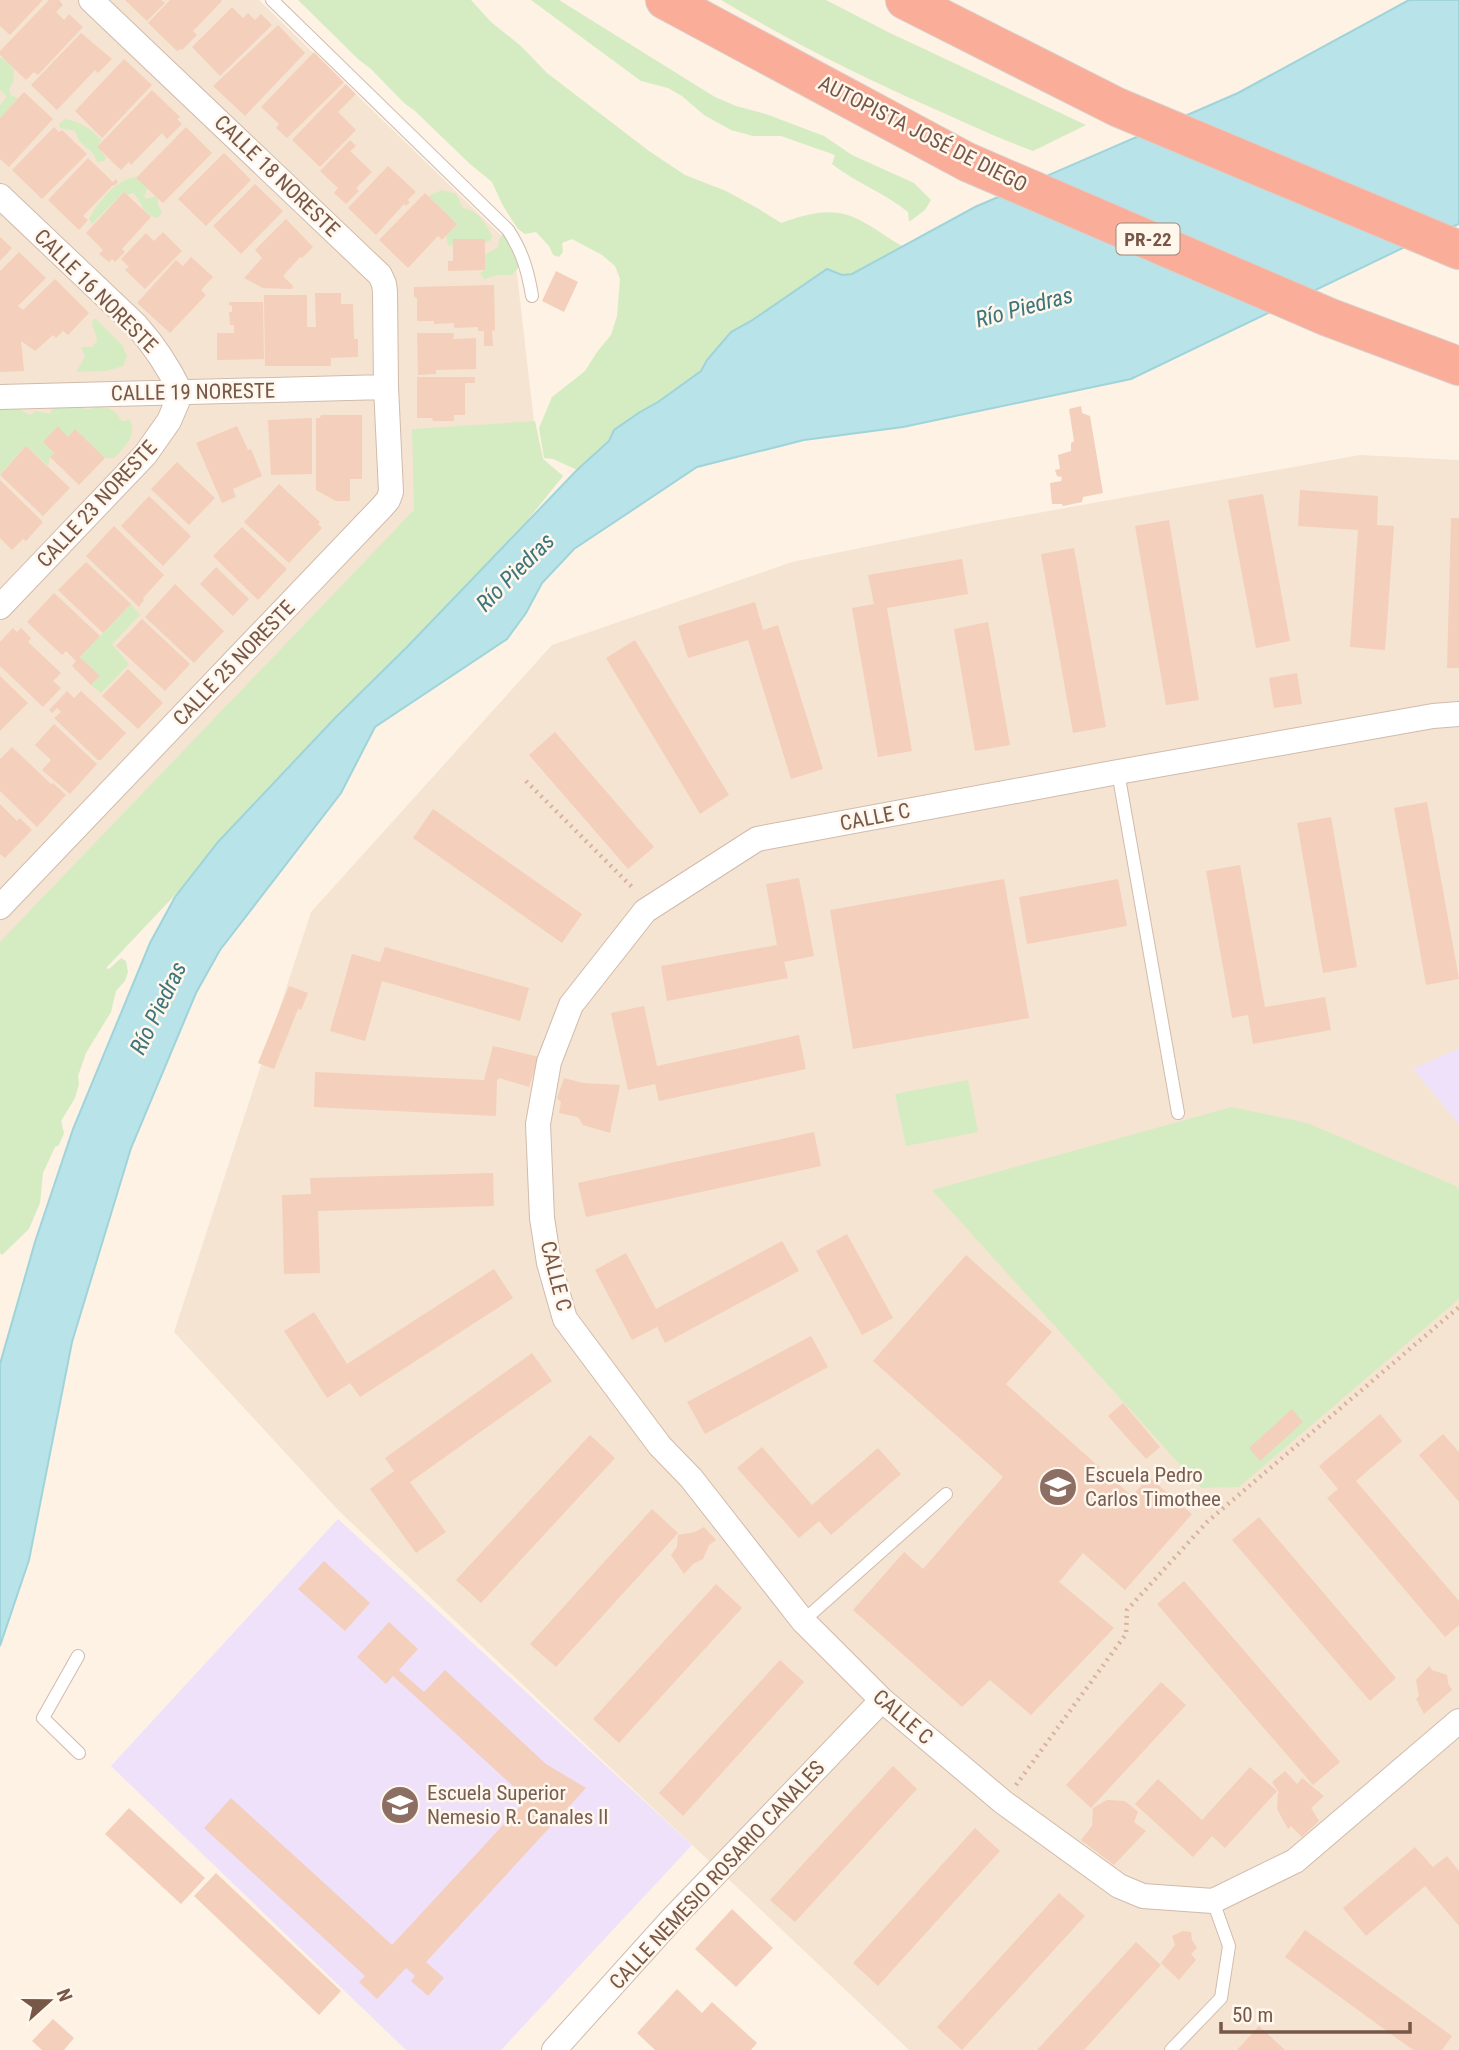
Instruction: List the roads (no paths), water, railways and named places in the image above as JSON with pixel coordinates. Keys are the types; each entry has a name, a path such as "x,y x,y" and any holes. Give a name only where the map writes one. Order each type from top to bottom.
{"highway":[{"name":"AUTOPISTA JOSÉ DE DIEGO","path":"665,0 967,162 1328,317 1459,366"},
{"path":"905,0 1117,107 1459,250"}],"street":[{"name":"CALLE 18 NORESTE","path":"91,0 380,275 385,292 386,387"},
{"name":"CALLE 16 NORESTE","path":"0,196 136,325 167,365 181,393"},
{"name":"CALLE 19 NORESTE","path":"0,397 386,387"},
{"name":"CALLE 25 NORESTE","path":"0,907 388,500 391,492 386,387"},
{"name":"CALLE 23 NORESTE","path":"0,607 145,455 169,421 181,393"},
{"name":"CALLE C","path":"1213,1901 1143,1896 1119,1886 1003,1802 882,1700 803,1620 691,1478 660,1446 565,1319 549,1263 542,1219 538,1124 549,1062 571,1005 645,911 757,839 1420,718 1459,714"},
{"name":"CALLE NEMESIO ROSARIO CANALES","path":"554,2050 672,1919 882,1700"},
{"path":"1213,1901 1295,1861 1459,1721"}],"lane":[{"path":"272,0 508,230 520,248 532,296"},
{"path":"1118,772 1178,1113"},
{"path":"803,1620 946,1494"},
{"path":"78,1656 43,1718 79,1753"},
{"path":"1171,2050 1221,1997 1229,1946 1213,1901"}],"water":[{"name":"Río Piedras","path":"1409,0 1459,0 1459,224 1411,244 1131,379 903,427 804,440 697,467 574,549 542,583 526,613 507,639 375,727 341,793 220,950 196,993 131,1148 72,1342 29,1560 0,1646 0,1364 35,1242 73,1129 150,943 175,897 218,842 335,718 577,470 609,441 614,430 701,371 731,332 827,269 842,275 852,274 975,207 1238,93"}],"place":[{"name":"Escuela Pedro Carlos Timothee","path":"1058,1487"},
{"name":"Escuela Superior Nemesio R. Canales II","path":"400,1805"}]}
